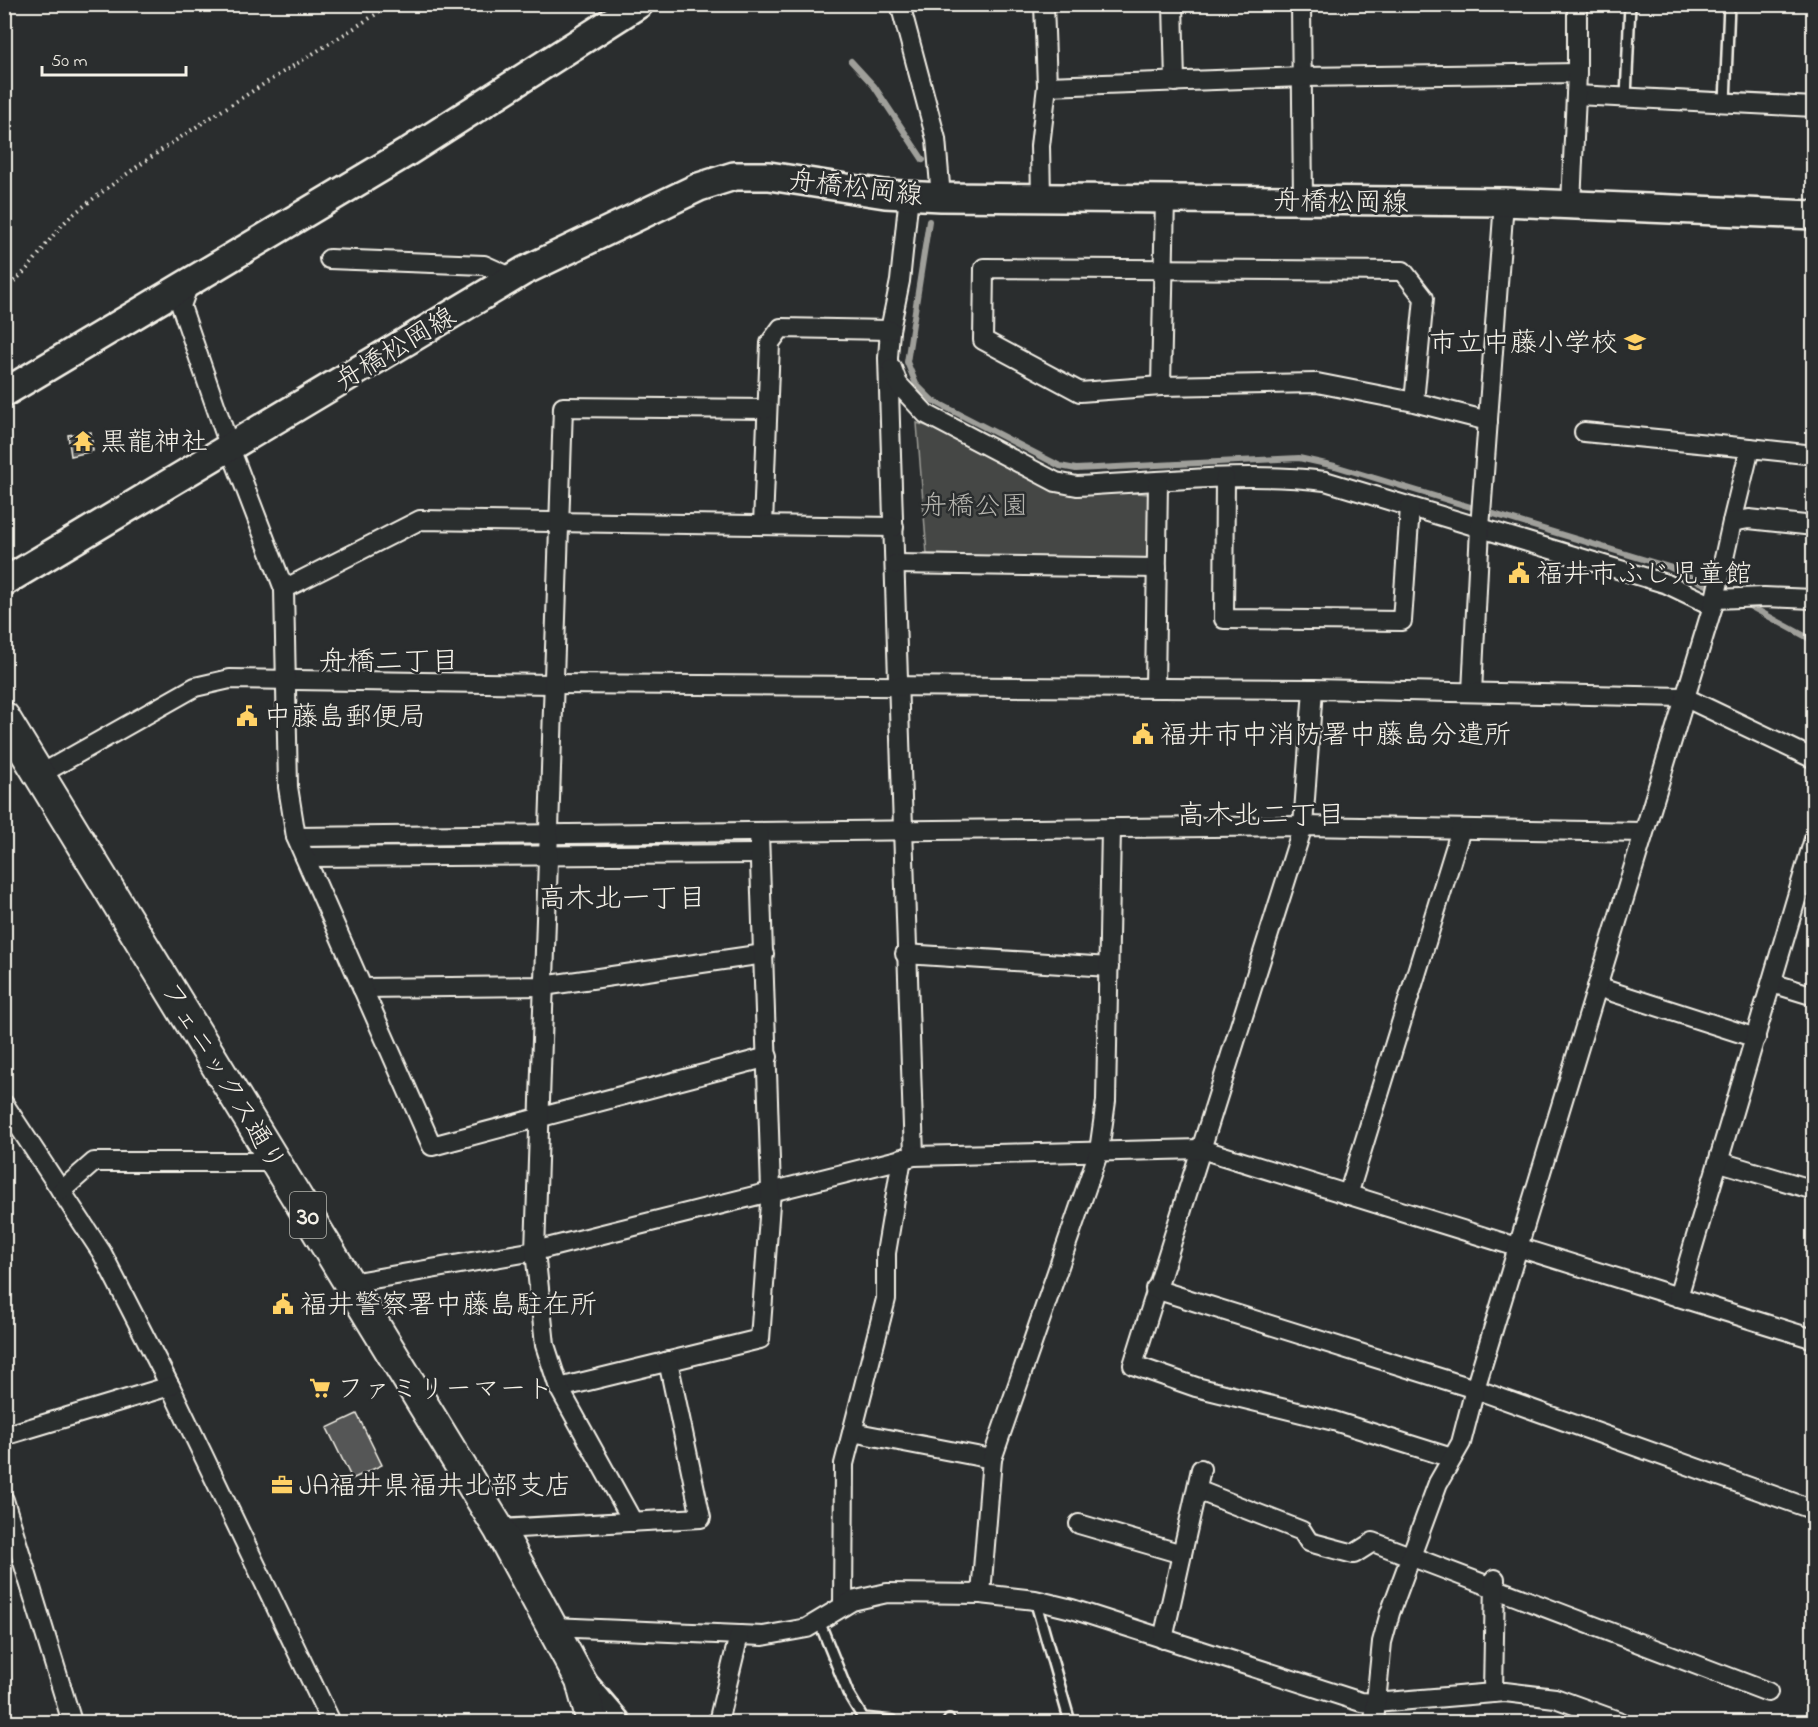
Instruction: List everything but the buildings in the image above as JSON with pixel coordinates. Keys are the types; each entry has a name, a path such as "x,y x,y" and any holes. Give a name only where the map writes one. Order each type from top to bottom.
{"main road":[{"path":"4,393 406,153 639,4"},
{"name":"舟橋松岡線","path":"4,582 513,278 699,188 734,176 769,176 885,194 941,197 1504,202 1814,215"},
{"name":"フェニックス通り","path":"4,717 41,774 499,1529 580,1681 592,1722"},
{"path":"580,1681 616,1722"}],"street":[{"path":"900,4 936,139 941,197"},
{"path":"1041,197 1040,146 1047,86 1044,4"},
{"path":"1173,4 1175,82"},
{"path":"1301,4 1303,200"},
{"path":"1571,204 1577,73 1577,4"},
{"path":"1047,86 1303,77 1577,73"},
{"path":"1576,95 1814,107"},
{"path":"843,1606 843,1464 886,1299 886,1253 908,1157 906,954 888,358 890,330 900,281 909,195"},
{"path":"1161,386 1165,199"},
{"path":"1472,692 1480,528 1504,202"},
{"path":"329,259 484,265 513,278"},
{"path":"1414,402 1424,298 1403,271 984,268 983,340 1080,392 1161,386 1317,383 1414,402 1488,421"},
{"path":"191,280 181,306 230,448 284,589 288,787 296,837 432,1146 768,1057"},
{"path":"763,525 770,343 781,328 890,330"},
{"path":"888,358 898,384 926,414 1056,482 1077,486 1225,478 1292,477 1325,481 1667,584 1714,602 1764,597 1814,599"},
{"path":"633,1522 559,1388 545,1345 535,1251 546,856 563,407 766,409"},
{"path":"1584,432 1814,455"},
{"path":"1374,1722 1382,1642 1390,1613 1413,1557 1438,1483 1461,1443 1475,1389 1714,602 1750,448"},
{"path":"1225,478 1224,619 1402,621 1410,507"},
{"path":"1155,688 1158,482"},
{"path":"1732,522 1749,519 1814,526"},
{"path":"284,589 420,520 894,527"},
{"path":"895,564 1157,568"},
{"path":"41,774 195,687 230,679 554,684 1313,689 1684,697 1814,759"},
{"path":"1313,689 1303,826 1132,1365 1196,1387 1334,1421 1452,1458"},
{"path":"296,837 1303,826 1643,832"},
{"path":"981,1594 992,1459 1099,1151 1106,1101 1111,828"},
{"path":"1348,1195 1461,829"},
{"path":"559,1388 760,1339 771,1190 759,833"},
{"path":"1678,1297 1720,1162 1814,839"},
{"path":"304,857 759,854"},
{"path":"362,988 543,986 764,954"},
{"path":"906,954 1109,967"},
{"path":"1772,983 1814,996"},
{"path":"1597,987 1756,1038"},
{"path":"4,1104 12,1129 61,1191 102,1253 170,1386 331,1722"},
{"path":"350,1283 535,1251 908,1157 1201,1149 1814,1339"},
{"path":"61,1191 94,1162 276,1162"},
{"path":"1720,1162 1814,1190"},
{"path":"1155,1290 1475,1389 1814,1510"},
{"path":"499,1529 701,1518 668,1361"},
{"path":"4,1436 170,1386"},
{"path":"852,1432 992,1459"},
{"path":"1163,1639 1201,1469"},
{"path":"1197,1490 1302,1531 1309,1542 1354,1554 1373,1542 1495,1583 1768,1692"},
{"path":"4,1500 72,1722"},
{"path":"1079,1524 1182,1554"},
{"path":"1493,1693 1495,1583"},
{"path":"552,1627 763,1636 807,1628 852,1601 887,1593 981,1594 1035,1600 1361,1702 1376,1703 1493,1693 1555,1698 1590,1716 1621,1722"},
{"path":"718,1722 739,1635"}],"lane":[{"path":"1626,98 1630,4"},
{"path":"1725,103 1729,4"},
{"path":"1035,1600 1070,1722"},
{"path":"819,1621 848,1693 862,1718 892,1721"}],"path":[{"path":"4,288 23,277 43,248 73,214 151,158 392,4"}],"green space":[{"name":"舟橋公園","path":"917,423 949,433 974,450 1050,486 1148,494 1148,561 927,554"}],"waterway":[{"path":"851,61 874,86 923,160"},
{"path":"929,221 907,362 916,384 932,400 1060,466 1076,469 1299,458 1335,466 1669,567 1715,589"},
{"path":"1746,604 1814,641"}],"place":[{"name":"市立中藤小学校","path":"1635,342"},
{"name":"黒龍神社","path":"83,441"},
{"name":"福井市ふじ児童館","path":"1519,573"},
{"name":"中藤島郵便局","path":"247,716"},
{"name":"福井市中消防署中藤島分遣所","path":"1143,734"},
{"name":"福井警察署中藤島駐在所","path":"283,1304"},
{"name":"ファミリーマート","path":"320,1388"},
{"name":"JA福井県福井北部支店","path":"282,1485"}],"district":[{"name":"舟橋二丁目","path":"389,660"},
{"name":"高木北二丁目","path":"1261,814"},
{"name":"高木北一丁目","path":"622,897"}]}
